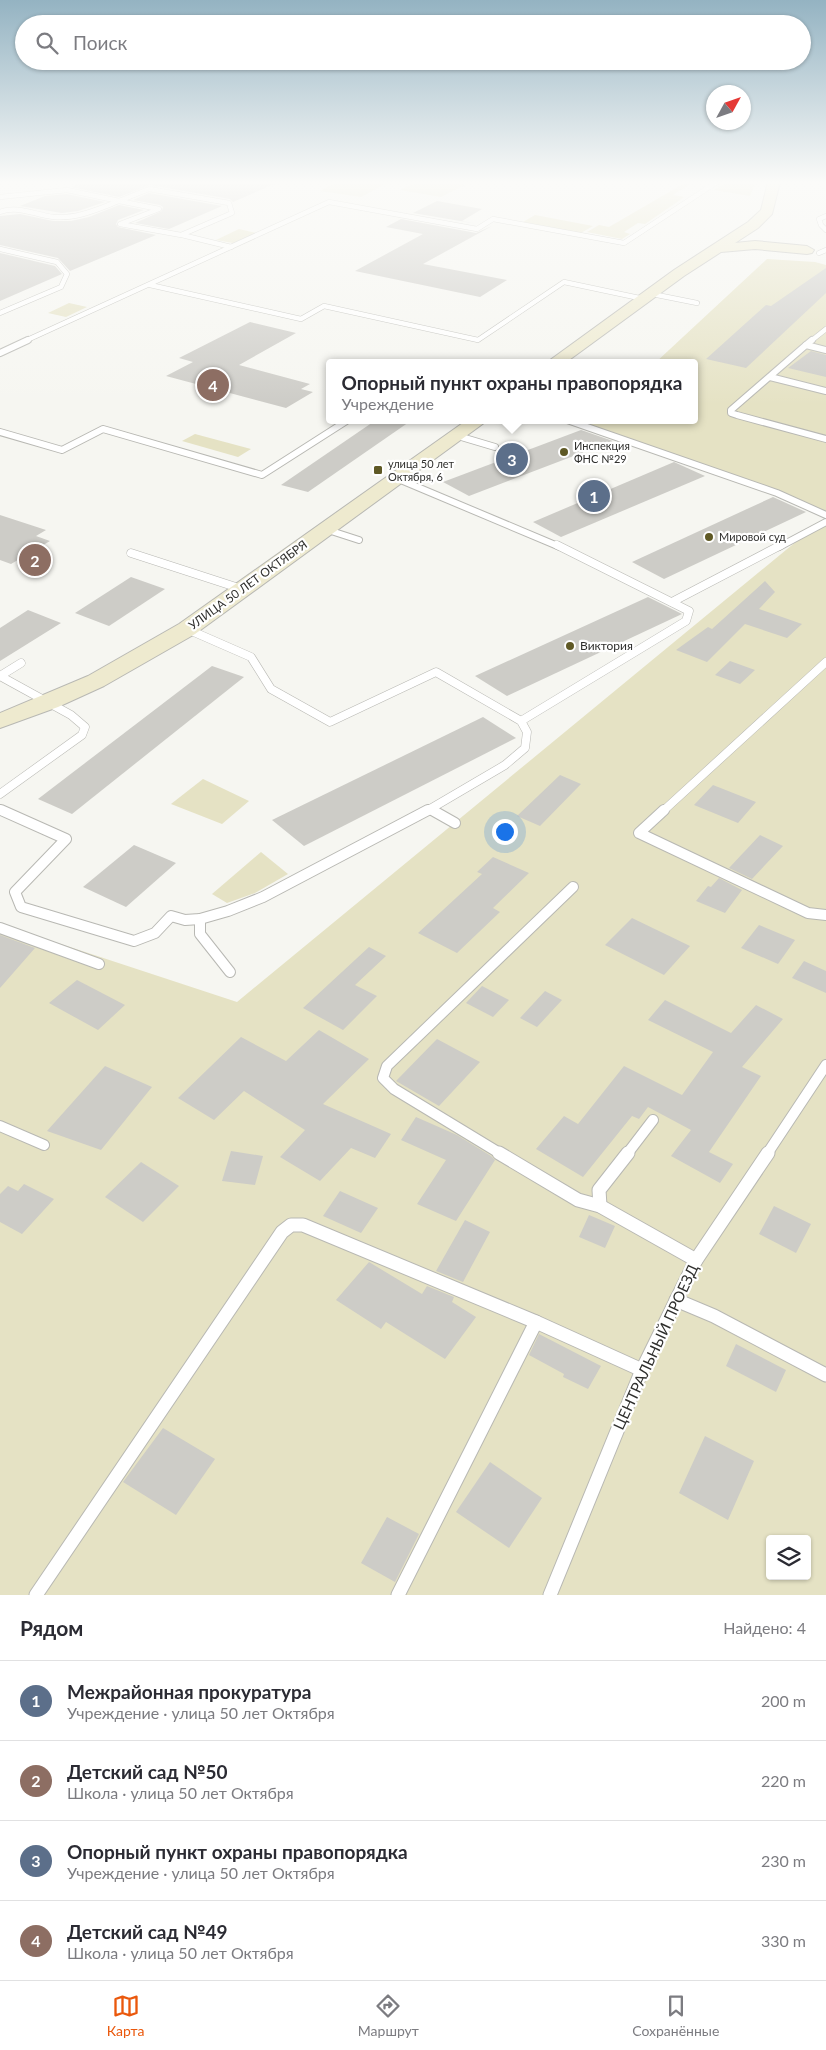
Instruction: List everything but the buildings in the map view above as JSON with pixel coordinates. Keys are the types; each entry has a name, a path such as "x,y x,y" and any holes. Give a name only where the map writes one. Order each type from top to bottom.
{"street":[{"path":"560,359 707,256"},
{"name":"УЛИЦА 50 ЛЕТ ОКТЯБРЯ","path":"0,721 51,703 128,666 187,629 474,424"}],"lane":[{"path":"0,313 61,287 67,274 57,262 33,256"},
{"path":"0,353 211,256"},
{"path":"150,285 301,319 324,306 478,340 564,282 697,303"},
{"path":"826,329 731,410 731,413 826,439"},
{"path":"806,345 826,350"},
{"path":"770,377 826,391"},
{"path":"0,432 62,450 103,429 262,475 342,424"},
{"path":"582,424 777,493 826,516"},
{"path":"458,436 495,447"},
{"path":"396,478 568,550 689,611 686,621 521,721"},
{"path":"672,602 826,522"},
{"path":"325,529 359,540"},
{"path":"510,536 520,530"},
{"path":"131,553 242,589"},
{"path":"0,810 66,839 15,892 21,907 134,941 155,933 171,916 185,920 200,919 228,911 262,897 430,809 505,766 525,748 528,732 521,721 436,672 330,722 271,689 251,657 187,629"},
{"path":"826,662 639,833 808,914 826,915"},
{"path":"0,794 82,735 85,727 71,715 51,703 0,676 21,663"},
{"path":"430,809 455,822"},
{"path":"573,888 387,1066 384,1078 394,1089 578,1200 600,1206 696,1260"},
{"path":"200,919 200,934 230,972"},
{"path":"0,928 100,964"},
{"name":"ЦЕНТРАЛЬНЫЙ ПРОЕЗД","path":"550,1595 642,1370 696,1260 826,1065"},
{"path":"600,1206 599,1190 653,1120"},
{"path":"0,1126 44,1145"},
{"path":"36,1595 282,1232 291,1225 304,1225 536,1322 642,1370"},
{"path":"676,1300 714,1316 826,1375"},
{"path":"398,1595 536,1322"}],"shaded area":[{"path":"767,259 815,262 826,265 826,513 586,427 589,424 698,424 698,359 659,359"},
{"path":"69,303 87,307 66,317 48,313"},
{"path":"195,434 251,449 238,457 182,441"},
{"path":"826,517 826,1595 0,1595 0,924 237,1002"},
{"path":"203,779 249,801 222,824 171,804"},
{"path":"261,852 288,874 255,893 227,903 212,894"}],"place":[{"name":"Детский сад №49","path":"213,385"},
{"name":"Инспекция ФНС №29","path":"564,452"},
{"name":"Опорный пункт охраны правопорядка","path":"512,459"},
{"name":"улица 50 лет Октября, 6","path":"378,470"},
{"name":"Межрайонная прокуратура","path":"594,496"},
{"name":"Мировой суд","path":"709,537"},
{"name":"Детский сад №50","path":"35,560"},
{"name":"Виктория","path":"570,646"}]}
